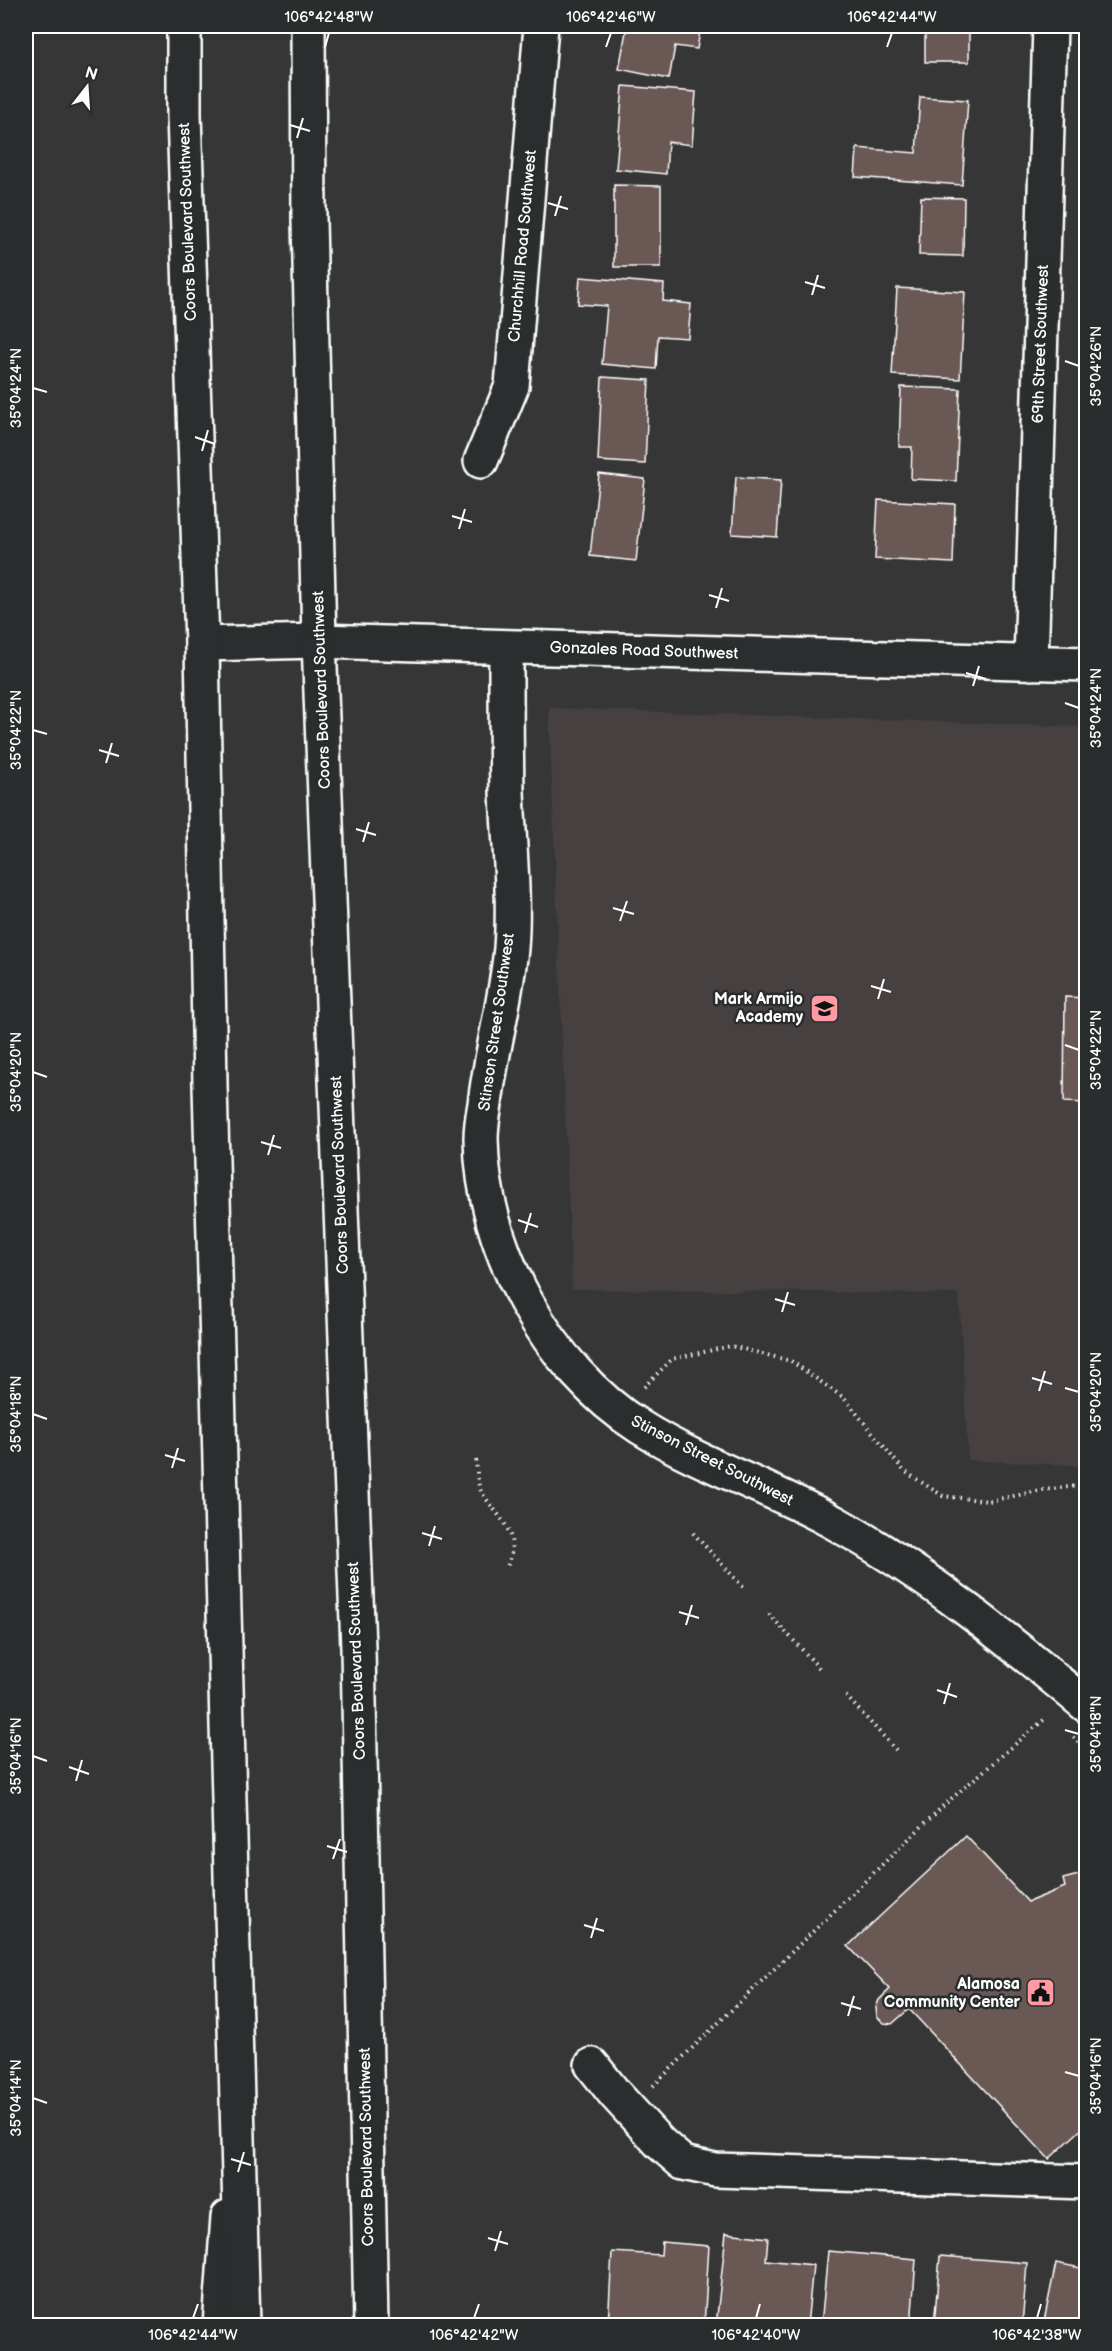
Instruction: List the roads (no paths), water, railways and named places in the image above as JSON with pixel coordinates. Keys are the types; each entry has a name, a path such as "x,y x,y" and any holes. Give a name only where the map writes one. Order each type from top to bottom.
{"main road":[{"name":"Coors Boulevard Southwest","path":"184,26 184,115 202,644 210,1073 243,2325"},
{"name":"Coors Boulevard Southwest","path":"308,26 309,220 319,641 358,1648 371,2325"},
{"name":"Churchhill Road Southwest","path":"481,461 512,386 541,26"},
{"name":"69th Street Southwest","path":"1031,663 1050,26"},
{"name":"Gonzales Road Southwest","path":"202,644 319,641 1086,664"},
{"name":"Stinson Street Southwest","path":"506,647 511,950 487,1084 481,1136 485,1191 508,1268 546,1335 598,1397 641,1427 725,1471 836,1523 932,1582 1085,1701"},
{"path":"592,2065 660,2143 683,2163 715,2170 1086,2182"},
{"path":"220,2325 237,2098"}],"place":[{"name":"Mark Armijo Academy","path":"824,1008"},
{"name":"Alamosa Community Center","path":"1041,1993"}]}
